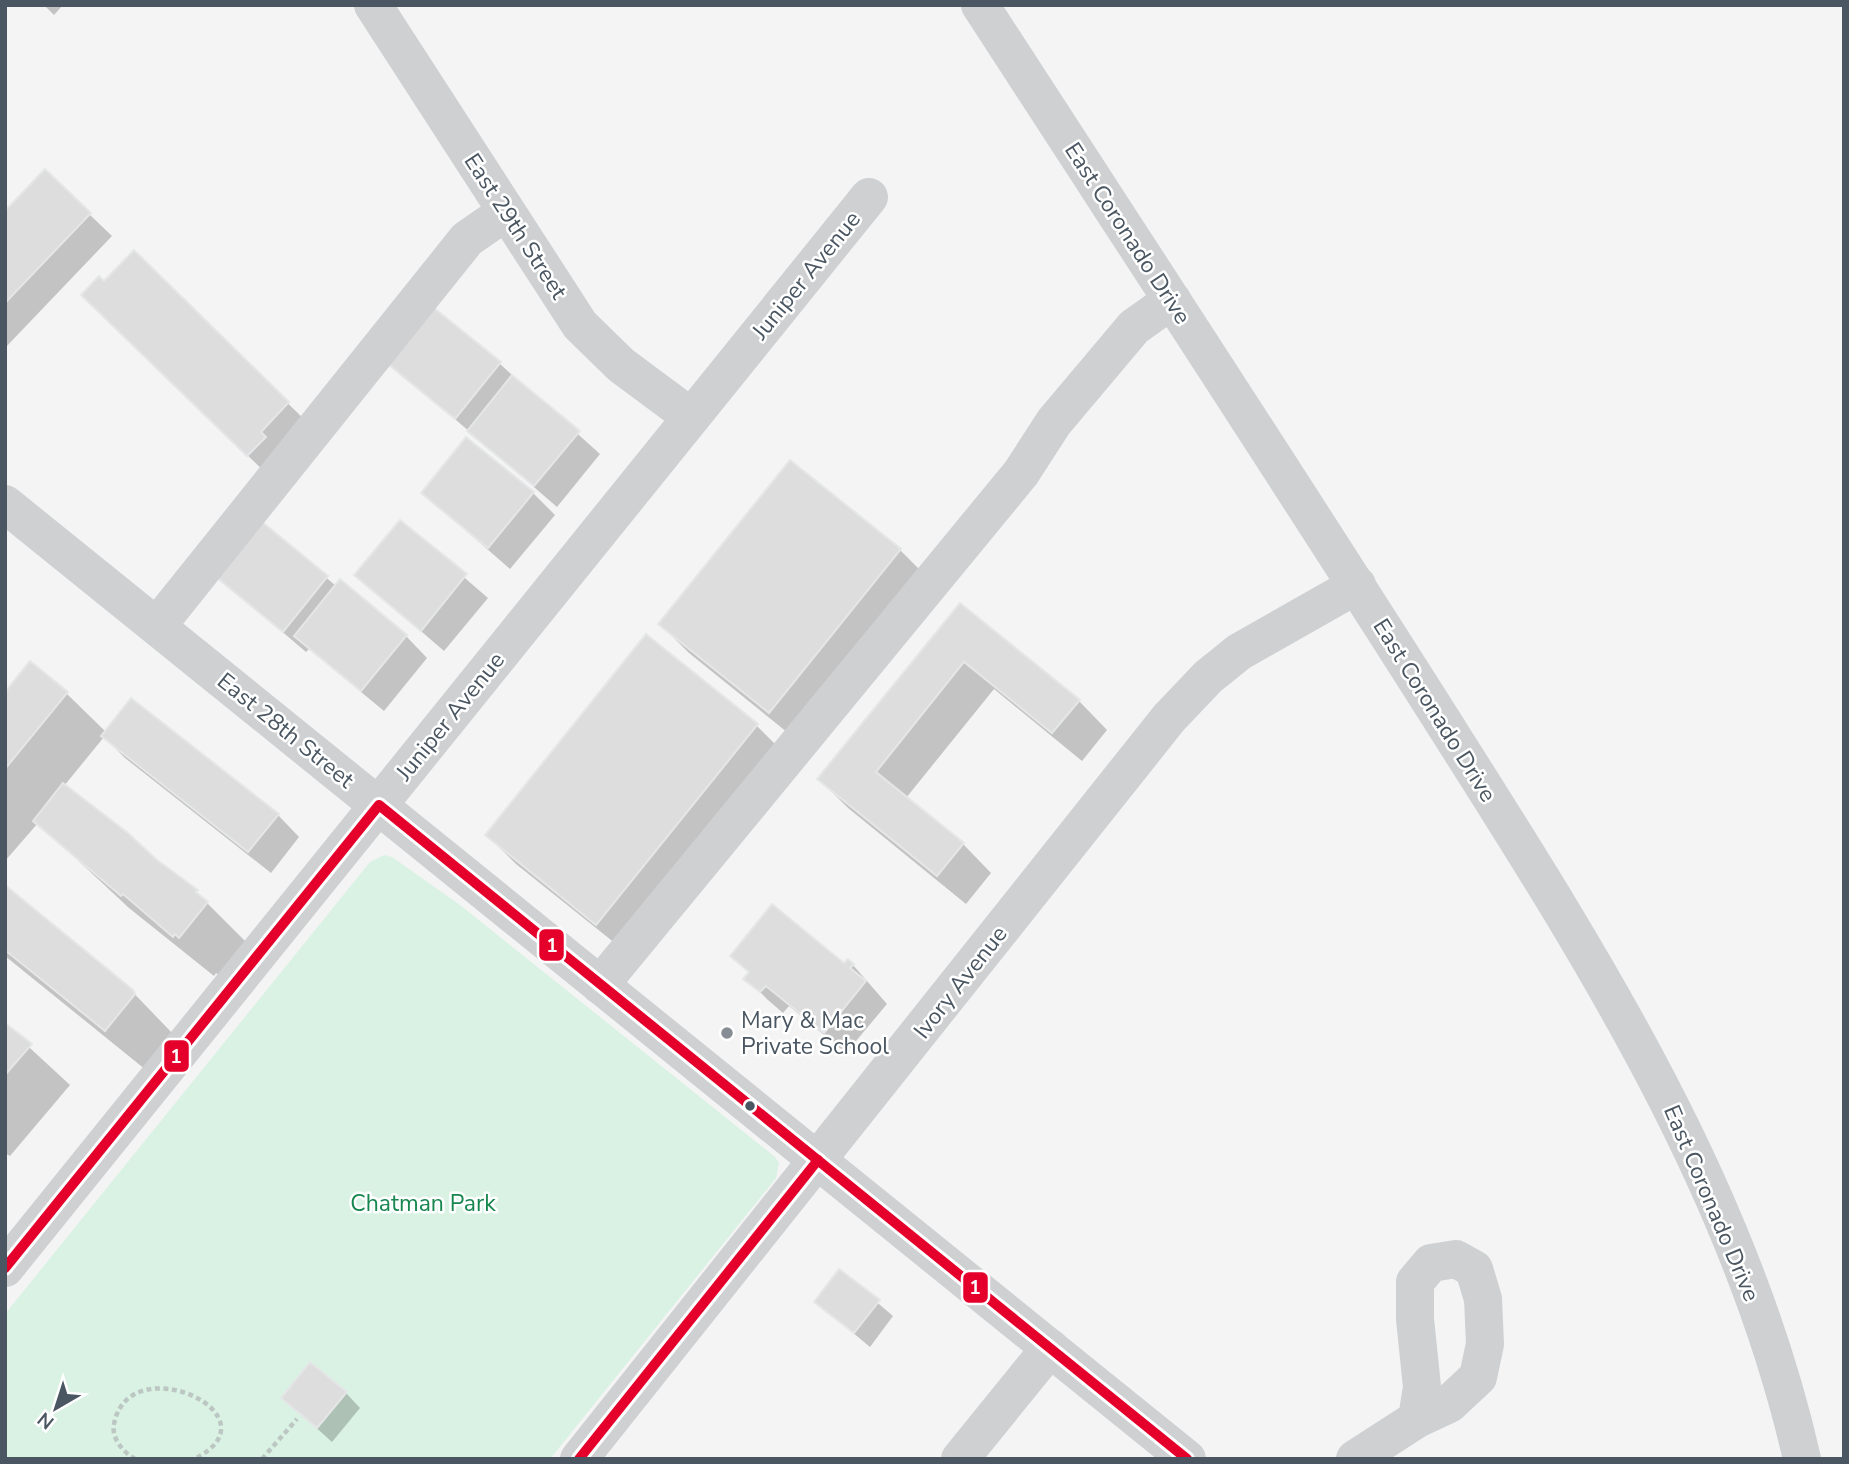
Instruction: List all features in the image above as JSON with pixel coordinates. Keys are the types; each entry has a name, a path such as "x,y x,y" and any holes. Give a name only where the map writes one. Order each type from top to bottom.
{"street":[{"name":"East 29th Street","path":"373,5 580,325 621,365 691,417"},
{"name":"East Coronado Drive","path":"980,5 1357,585 1595,964 1644,1053 1742,1261 1791,1411 1802,1459"},
{"name":"Juniper Avenue","path":"5,1268 869,197"},
{"path":"156,626 467,239 506,212"},
{"path":"600,985 1021,473 1054,422 1134,327 1172,300"},
{"name":"East 28th Street","path":"5,504 1187,1459"},
{"name":"Ivory Avenue","path":"579,1459 1169,718 1208,677 1239,652 1357,585"},
{"path":"960,1459 1050,1348"},
{"path":"1355,1459 1417,1419"}],"path":[{"path":"135,1459 118,1443 113,1430 115,1417 135,1395 154,1390 176,1389 193,1394 215,1412 219,1434 205,1456 194,1459"},
{"path":"262,1459 297,1419"}],"green space":[{"name":"Chatman Park","path":"384,855 392,857 460,905 775,1157 779,1163 776,1178 550,1459 8,1459 5,1456 5,1314 370,862"}],"building":[{"path":"45,169 91,213 5,303 5,211"},
{"path":"134,250 289,402 261,432 266,437 247,456 81,295 99,276 104,281"},
{"path":"434,308 501,362 455,419 388,364"},
{"path":"512,375 580,431 534,486 467,431"},
{"path":"466,437 534,492 488,548 421,493"},
{"path":"790,460 901,549 769,713 658,624"},
{"path":"400,520 467,574 421,631 354,575"},
{"path":"261,521 328,576 283,632 216,577"},
{"path":"340,579 407,635 361,691 294,636"},
{"path":"960,603 1080,700 1052,733 964,662 876,772 964,843 937,876 817,779"},
{"path":"646,634 758,724 596,925 485,835"},
{"path":"30,661 68,692 5,769 5,692"},
{"path":"131,698 279,814 248,852 101,736"},
{"path":"63,783 198,890 196,892 208,902 179,938 175,934 173,937 123,894 121,896 33,821"},
{"path":"5,885 133,990 135,994 105,1031 5,950"},
{"path":"772,904 844,963 848,959 854,964 850,968 866,981 824,1033 766,986 760,992 743,979 749,972 730,956"},
{"path":"5,1023 32,1044 5,1075"},
{"path":"839,1269 880,1300 854,1333 814,1302"},
{"path":"310,1362 347,1392 317,1428 281,1398"}],"transit line":[{"name":"1","path":"5,1268 379,805 1187,1459"},
{"name":"1","path":"579,1459 818,1160"}],"place":[{"name":"Mary & Mac Private School","path":"727,1033"}]}
